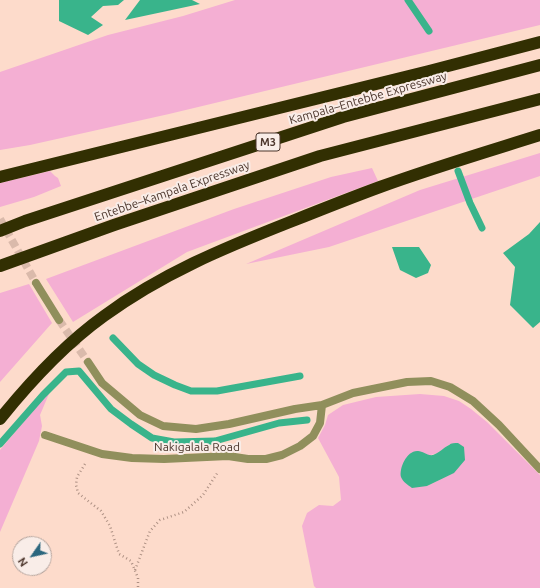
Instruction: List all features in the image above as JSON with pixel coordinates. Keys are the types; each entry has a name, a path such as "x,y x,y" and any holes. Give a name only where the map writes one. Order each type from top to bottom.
{"highway":[{"path":"0,177 429,71 540,42"},
{"name":"Kampala–Entebbe Expressway","path":"0,231 25,221 343,117 540,65"},
{"name":"Entebbe–Kampala Expressway","path":"0,266 114,224 320,156 540,99"},
{"path":"0,419 17,398 74,339 103,316 127,300 158,281 194,262 239,242 380,187 540,135"}],"street":[{"path":"36,283 59,320"},
{"name":"Nakigalala Road","path":"88,362 102,384 140,415 162,426 196,429 229,424 322,404 353,394 407,382 431,382 450,387 473,401 499,424 540,469"},
{"name":"Nakigalala Road","path":"45,434 102,454 132,458 164,459 228,456 248,459 266,459 282,455 300,446 313,436 320,423 322,404"}],"path":[{"path":"92,450 77,478 76,485 78,492 101,511 110,526 119,554 131,562 138,578 138,588"},
{"path":"135,571 150,531 160,520 184,512 203,495 228,456"}],"shaded area":[{"path":"59,0 124,0 118,5 103,6 91,17 103,25 88,35 59,21"},
{"path":"140,0 192,0 200,4 125,20"},
{"path":"235,0 540,0 540,25 169,114 30,145 0,150 0,72 108,35 183,16"},
{"path":"540,153 540,176 329,247 246,264 420,190"},
{"path":"372,168 378,181 187,252 73,322 46,279 234,209 331,177"},
{"path":"50,171 58,178 61,186 34,197 0,207 0,183"},
{"path":"540,222 540,322 533,328 510,305 515,267 503,253 529,234"},
{"path":"392,247 419,247 431,265 428,273 416,278 400,270"},
{"path":"29,284 52,323 0,382 0,293"},
{"path":"51,389 40,415 42,426 39,441 0,532 0,450"},
{"path":"420,394 444,396 459,401 487,422 540,475 540,588 316,588 314,586 302,526 307,513 319,505 333,506 341,500 339,477 318,438 325,425 328,415 343,405 376,397","holes":["450,444 439,480 427,486 431,455 438,453"]},
{"path":"453,443 458,443 464,447 465,460 454,473 427,486 412,488 402,479 401,469 410,453 418,451 433,455"}],"waterway":[{"path":"408,0 429,31"},
{"path":"458,171 470,203 482,228"},
{"path":"113,338 138,364 154,375 191,391 217,391 300,376"},
{"path":"0,444 43,395 66,372 79,371 111,409 152,438 174,442 215,441 279,423 307,420"}],"tunnel":[{"path":"0,219 36,283"},
{"path":"59,320 88,362"}]}
